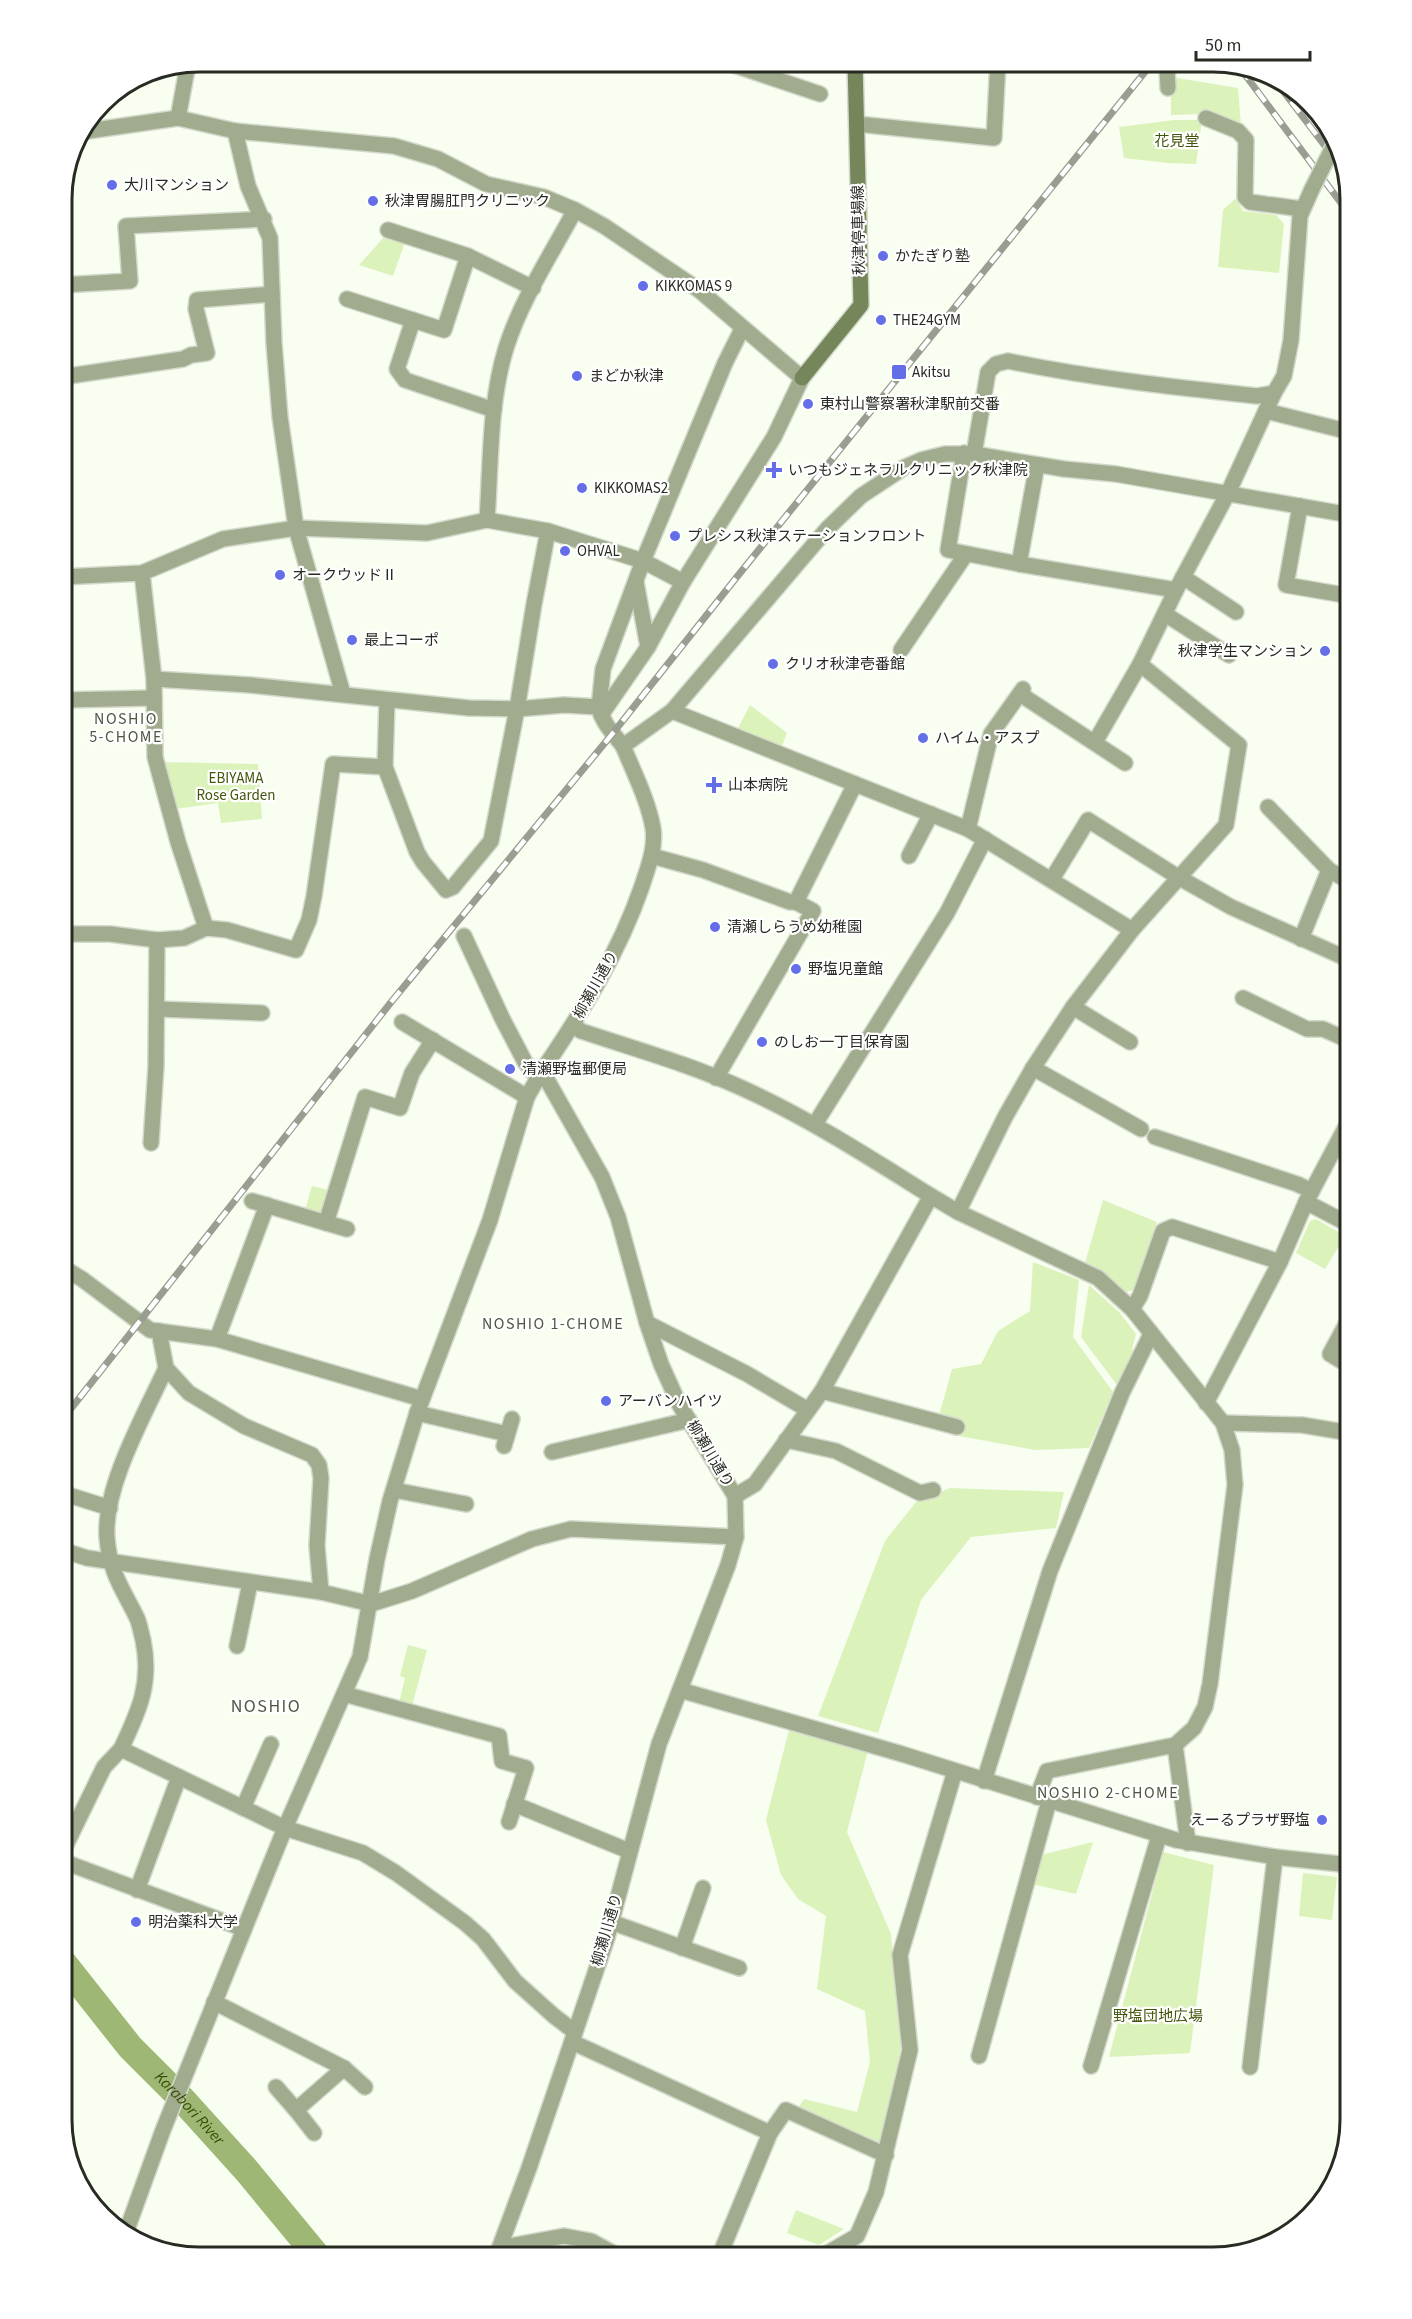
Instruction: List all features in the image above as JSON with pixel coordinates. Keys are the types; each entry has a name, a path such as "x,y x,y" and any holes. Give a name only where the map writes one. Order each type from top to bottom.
{"main road":[{"name":"秋津停車場線","path":"802,378 861,305 855,72"}],"street":[{"path":"755,72 820,94"},
{"path":"857,124 994,138 997,72"},
{"path":"1167,72 1168,88"},
{"path":"178,118 186,73"},
{"path":"92,130 178,118 235,130 394,146 418,152 438,159 486,184 544,197 604,226 699,290 802,378 774,437 683,582 648,647 600,711"},
{"path":"1206,118 1238,131 1246,140 1245,197 1250,202 1302,209"},
{"path":"235,130 248,186 264,219 270,238 280,417 296,528 343,694"},
{"path":"1095,742 1140,664 1179,584 1228,493 1284,376 1291,340 1302,209 1330,151"},
{"path":"487,520 494,410 506,348 520,311 575,210"},
{"path":"72,284 130,281 126,226 264,219"},
{"path":"388,230 468,256 533,288"},
{"path":"347,299 444,330 468,256"},
{"path":"72,376 183,359 191,355 207,353 196,309 197,300 272,294"},
{"path":"413,320 397,369 405,380 494,410"},
{"path":"600,711 603,669 643,561 724,363 742,329"},
{"path":"1236,612 1179,584 1019,564 948,550 988,372 996,364 1008,361 1078,375 1257,396 1274,393"},
{"path":"1266,411 1340,430"},
{"path":"623,747 672,711 799,561 861,496 905,467 921,460 945,454 969,453 1037,465 1116,474 1340,513"},
{"path":"1019,564 1037,465"},
{"path":"1300,506 1287,585 1340,594"},
{"path":"72,576 142,573 223,539 296,528 427,533 487,520 548,531 643,561 683,582"},
{"path":"387,700 385,768 417,852 446,890 453,887 491,841 518,710 548,531"},
{"path":"901,650 966,554"},
{"path":"142,573 154,679 154,757 206,928"},
{"path":"636,582 648,647"},
{"path":"1165,614 1229,655"},
{"path":"957,1212 1005,1117 1033,1068 1073,1007 1132,930 1226,825 1239,745 1140,664"},
{"path":"154,679 250,685 468,708 518,710 564,705 600,711"},
{"path":"968,829 991,734 1022,691 1125,763"},
{"path":"72,700 154,698"},
{"name":"柳瀬川通り","path":"500,2247 574,2037 611,1922 659,1744 728,1565 736,1537 735,1496 679,1404 657,1357 618,1217 602,1177 540,1074 573,1025 619,944 652,856 653,830 647,804 623,747 600,711"},
{"path":"672,711 968,829 1132,930"},
{"path":"72,934 110,934 157,940 184,938 206,928 227,930 296,950 309,920 314,896 333,764 385,768"},
{"path":"796,902 855,784"},
{"path":"1268,807 1329,870 1340,876"},
{"path":"909,856 931,814"},
{"path":"1052,879 1088,820 1178,877 1232,907 1340,956"},
{"path":"815,1124 947,913 985,839"},
{"path":"652,856 703,870 790,903 796,902 813,911 716,1078"},
{"path":"1302,939 1329,870"},
{"path":"128,2226 164,2127 214,2002 285,1828 360,1657 377,1559 394,1490 419,1406 490,1220 527,1097 540,1074 525,1062 464,936"},
{"path":"152,1143 157,940"},
{"path":"1243,998 1307,1029 1323,1029 1340,1037"},
{"path":"1073,1007 1130,1042"},
{"path":"157,1009 262,1013"},
{"path":"402,1022 527,1097"},
{"path":"573,1025 580,1031 716,1078 815,1124 957,1212 1098,1278 1132,1310 1223,1423 1232,1450 1235,1485 1210,1684 1205,1707 1194,1728 1174,1745 1047,1771 1043,1799 979,2056"},
{"path":"326,1223 365,1097 400,1108 412,1073 433,1040"},
{"path":"1033,1068 1141,1129"},
{"path":"1155,1137 1296,1184 1340,1218"},
{"path":"1206,1403 1280,1262 1309,1196 1340,1138"},
{"path":"735,1496 755,1484 822,1391 931,1196"},
{"path":"252,1201 347,1229"},
{"path":"217,1339 267,1205"},
{"path":"1132,1310 1140,1296 1163,1231 1172,1227 1280,1262"},
{"path":"72,1273 150,1330 217,1339 419,1406 506,1440 512,1419"},
{"path":"647,1323 747,1374 808,1410"},
{"path":"159,1331 166,1368 189,1393 244,1426 312,1455 319,1465 321,1478 317,1546 321,1592"},
{"path":"984,1781 1050,1571 1122,1393 1151,1334"},
{"path":"1340,1336 1330,1354 1340,1360"},
{"path":"72,1833 104,1767 121,1749 140,1710 146,1686 145,1650 138,1620 120,1590 110,1562 107,1536 110,1508 122,1465 166,1368"},
{"path":"822,1391 957,1427"},
{"path":"552,1452 689,1420"},
{"path":"1223,1423 1302,1425 1340,1431"},
{"path":"786,1440 836,1451 920,1493 933,1490"},
{"path":"394,1490 466,1504"},
{"path":"72,1496 110,1508"},
{"path":"72,1553 110,1562 321,1592 371,1604 412,1591 532,1539 571,1529 736,1537"},
{"path":"237,1646 250,1583"},
{"path":"680,1690 955,1771 1159,1836 1275,1857 1340,1864"},
{"path":"344,1694 499,1736 502,1761 526,1768 509,1822"},
{"path":"243,1808 271,1744"},
{"path":"1174,1745 1188,1843"},
{"path":"121,1749 285,1828 363,1853 396,1873 483,1939 515,1981 574,2037 770,2133"},
{"path":"838,2247 857,2236 876,2192 886,2155 910,2050 900,1955 955,1771"},
{"path":"137,1890 180,1778"},
{"path":"514,1804 629,1851"},
{"path":"1091,2066 1159,1836"},
{"path":"1250,2067 1275,1857"},
{"path":"72,1865 244,1929"},
{"path":"682,1947 703,1888"},
{"path":"611,1922 739,1968"},
{"path":"214,2002 344,2068 365,2087"},
{"path":"296,2110 344,2068"},
{"path":"276,2087 314,2133"},
{"path":"723,2247 770,2133 786,2110 886,2155"},
{"path":"521,2247 564,2236 591,2241 602,2247"}],"green space":[{"path":"1171,77 1238,88 1241,126 1206,114 1171,115"},
{"name":"花見堂","path":"1174,120 1202,120 1196,164 1124,158 1119,127"},
{"path":"1236,198 1243,211 1276,215 1284,224 1279,273 1218,267 1223,210"},
{"path":"386,235 405,242 393,276 359,265"},
{"path":"750,705 787,733 781,749 736,732"},
{"name":"EBIYAMA Rose Garden","path":"161,762 258,764 262,819 221,823 218,803 175,809"},
{"path":"312,1186 336,1192 326,1223 303,1217"},
{"path":"1103,1200 1157,1222 1135,1290 1125,1292 1101,1271 1085,1263"},
{"path":"1316,1219 1340,1233 1340,1244 1325,1269 1296,1253 1310,1221"},
{"path":"1033,1262 1079,1280 1073,1337 1113,1392 1089,1448 1035,1450 959,1436 963,1423 939,1416 952,1369 981,1364 998,1331 1030,1311"},
{"path":"1089,1285 1120,1313 1136,1334 1132,1349 1135,1354 1120,1389 1081,1337"},
{"path":"950,1488 1064,1492 1056,1528 971,1537 921,1600 878,1733 818,1716 885,1541 916,1502"},
{"path":"408,1645 427,1650 412,1706 399,1703 405,1678 400,1676"},
{"path":"789,1730 868,1750 847,1832 891,1934 901,2048 882,2143 799,2107 804,2099 857,2112 870,2062 865,2011 817,1989 826,1916 798,1899 781,1875 766,1820"},
{"path":"1093,1842 1076,1894 1032,1884 1041,1855"},
{"name":"野塩団地広場","path":"1163,1852 1214,1865 1190,2053 1109,2057"},
{"path":"1303,1873 1337,1877 1332,1920 1299,1916"},
{"path":"796,2210 844,2229 819,2245 787,2233"}],"waterway":[{"name":"Karabori River","path":"72,1974 130,2047 182,2099 247,2171 310,2247"}],"railway":[{"path":"72,1407 392,1001 613,733 1145,72"},
{"path":"1246,77 1340,202"},
{"path":"1286,94 1332,155"}],"place":[{"name":"大川マンション","path":"112,185"},
{"name":"秋津胃腸肛門クリニック","path":"373,201"},
{"name":"かたぎり塾","path":"883,256"},
{"name":"KIKKOMAS 9","path":"643,286"},
{"name":"THE24GYM","path":"881,320"},
{"name":"Akitsu","path":"899,372"},
{"name":"まどか秋津","path":"577,376"},
{"name":"東村山警察署秋津駅前交番","path":"808,404"},
{"name":"いつもジェネラルクリニック秋津院","path":"774,470"},
{"name":"KIKKOMAS2","path":"582,488"},
{"name":"プレシス秋津ステーションフロント","path":"675,536"},
{"name":"OHVAL","path":"565,551"},
{"name":"オークウッドⅡ","path":"280,575"},
{"name":"最上コーポ","path":"352,640"},
{"name":"秋津学生マンション","path":"1325,651"},
{"name":"クリオ秋津壱番館","path":"773,664"},
{"name":"ハイム・アスプ","path":"923,738"},
{"name":"山本病院","path":"714,785"},
{"name":"清瀬しらうめ幼稚園","path":"715,927"},
{"name":"野塩児童館","path":"796,969"},
{"name":"のしお一丁目保育園","path":"762,1042"},
{"name":"清瀬野塩郵便局","path":"510,1069"},
{"name":"アーバンハイツ","path":"606,1401"},
{"name":"えーるプラザ野塩","path":"1322,1820"},
{"name":"明治薬科大学","path":"136,1922"}],"district":[{"name":"NOSHIO 5-CHOME","path":"126,728"},
{"name":"NOSHIO 1-CHOME","path":"553,1324"},
{"name":"NOSHIO","path":"266,1706"},
{"name":"NOSHIO 2-CHOME","path":"1108,1793"}]}
